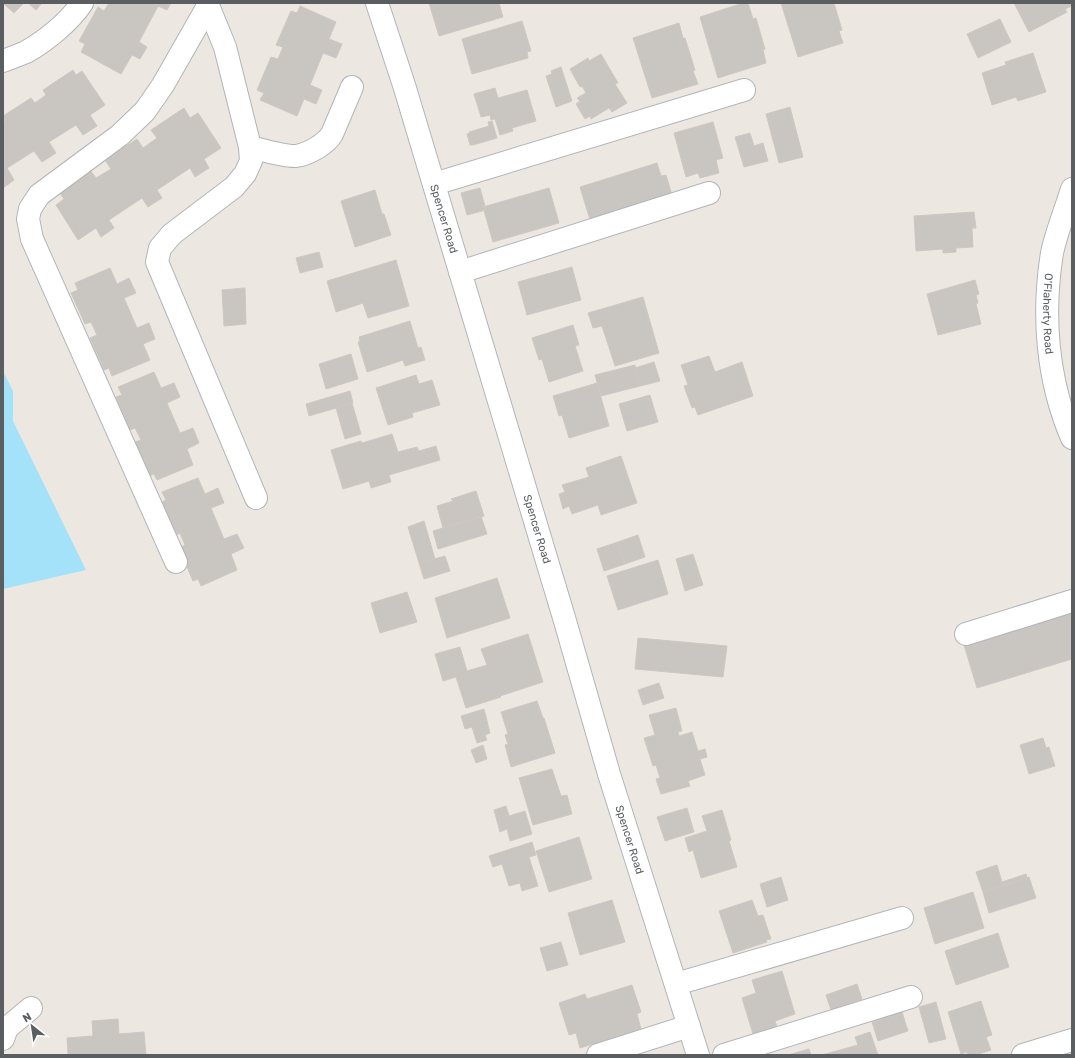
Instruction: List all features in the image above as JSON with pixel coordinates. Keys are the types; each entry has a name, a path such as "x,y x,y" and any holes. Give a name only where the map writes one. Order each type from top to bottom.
{"street":[{"path":"3,61 26,52 55,32 76,12 82,3"},
{"name":"Spencer Road","path":"377,3 434,184 565,621 609,774 698,1055"},
{"path":"207,5 225,47 250,147 251,161 245,174 234,187 172,234 160,248 157,262 256,498"},
{"path":"176,562 32,239 28,219 30,208 39,195 120,135 133,124 145,110 163,85 207,5"},
{"path":"250,147 296,156 321,146 329,140 352,87"},
{"path":"434,184 744,90"},
{"name":"O'Flaherty Road","path":"1072,189 1053,252 1047,298 1047,339 1052,373 1072,438"},
{"path":"460,272 709,193"},
{"path":"966,634 1072,601"},
{"path":"676,984 902,918"},
{"path":"724,1055 911,997"},
{"path":"3,1039 7,1028 31,1008"},
{"path":"598,1055 689,1026"},
{"path":"1023,1055 1072,1040"}],"water":[{"path":"3,371 13,391 13,421 86,570 3,589"}],"building":[{"path":"3,3 24,3 14,13"},
{"path":"28,3 42,3 36,10"},
{"path":"109,3 171,3 167,10 158,6 139,42 147,47 140,59 132,55 121,74 81,52 85,44 79,41 98,7 104,11"},
{"path":"429,3 499,3 503,17 439,36"},
{"path":"743,3 748,3 753,19 756,18 765,49 763,50 766,63 718,78 700,17"},
{"path":"781,3 834,3 842,30 839,31 843,43 798,57"},
{"path":"1014,3 1070,3 1072,6 1065,9 1067,12 1029,32"},
{"path":"300,6 336,22 329,39 342,44 336,58 323,53 310,85 322,90 316,104 304,99 297,116 260,100 264,93 257,90 271,57 278,59 283,47 276,45 291,11 297,13"},
{"path":"1000,19 1011,42 978,58 967,34"},
{"path":"522,21 531,51 527,52 528,58 472,74 462,39"},
{"path":"679,23 695,70 693,71 698,84 652,98 633,38"},
{"path":"1033,53 1046,92 1018,101 1016,97 992,105 982,73 1006,65 1005,62"},
{"path":"601,54 618,83 615,84 627,103 612,112 609,108 591,119 590,116 585,119 576,104 580,101 577,98 586,93 582,86 580,87 570,69 588,58 589,61"},
{"path":"561,67 572,101 556,107 546,76 552,74 551,71"},
{"path":"73,70 76,75 82,71 105,105 90,115 97,126 83,135 76,125 49,142 56,153 42,162 34,151 7,168 14,180 3,188 3,123 5,122 3,116 31,98 35,103 46,95 43,90"},
{"path":"495,88 498,98 527,90 536,121 512,128 513,131 500,135 495,119 491,120 490,115 481,117 474,94"},
{"path":"790,107 803,157 779,163 766,114"},
{"path":"184,108 190,118 198,113 221,148 204,159 209,168 195,177 190,168 157,190 162,198 148,207 142,198 109,220 114,228 101,237 96,228 78,240 56,205 64,199 58,190 90,170 96,178 111,169 105,160 137,139 143,148 157,138 151,130"},
{"path":"492,121 497,138 470,145 467,134 489,126 488,122"},
{"path":"713,122 723,158 716,160 719,173 700,178 698,173 686,177 674,133"},
{"path":"750,133 754,146 763,143 768,161 744,167 735,137"},
{"path":"657,163 661,176 666,175 672,195 590,220 580,187"},
{"path":"480,188 486,210 467,215 461,193"},
{"path":"549,188 559,223 493,242 483,207"},
{"path":"375,190 382,214 384,214 391,235 355,247 341,201"},
{"path":"974,212 976,228 972,228 973,247 956,248 956,252 943,253 943,249 916,251 914,216"},
{"path":"319,252 323,267 300,273 296,258"},
{"path":"396,260 409,306 368,318 363,303 336,312 327,281"},
{"path":"572,267 581,300 527,315 518,282"},
{"path":"110,268 117,284 129,278 136,293 124,298 137,328 149,323 155,339 143,344 150,360 112,376 109,368 104,370 90,338 97,335 91,322 85,324 71,293 78,290 75,283"},
{"path":"975,280 979,294 976,295 978,303 976,304 981,324 938,335 927,294"},
{"path":"245,288 246,324 224,326 222,290"},
{"path":"643,297 659,353 615,366 602,326 593,328 588,313"},
{"path":"410,321 418,348 421,347 425,360 405,366 403,360 367,372 358,342 360,341 359,337"},
{"path":"573,325 579,345 575,346 583,371 549,382 542,359 539,360 532,338"},
{"path":"351,354 358,379 326,389 319,364"},
{"path":"709,356 715,372 742,362 753,396 698,415 695,407 692,408 684,386 688,385 681,365"},
{"path":"654,362 660,381 640,386 635,368"},
{"path":"635,365 640,386 601,396 595,375"},
{"path":"154,372 161,388 174,383 180,397 167,403 180,433 193,428 199,443 187,449 193,465 157,480 154,474 149,476 135,442 141,440 135,428 130,430 116,397 122,395 118,387"},
{"path":"416,375 419,384 432,380 440,405 412,413 413,417 388,425 376,388"},
{"path":"597,383 609,426 569,438 562,415 559,416 553,396"},
{"path":"350,391 353,403 309,416 306,404"},
{"path":"650,395 658,422 627,431 619,404"},
{"path":"352,403 361,434 345,439 336,408"},
{"path":"392,434 398,452 417,447 419,451 436,446 440,460 389,475 391,482 371,488 369,481 343,489 331,450"},
{"path":"621,456 637,503 601,515 598,505 572,514 569,506 563,509 559,494 565,492 562,485 589,477 586,468"},
{"path":"198,478 205,494 218,488 224,503 211,508 224,539 237,534 244,548 231,554 237,570 201,586 198,579 193,581 179,548 185,545 180,533 174,536 160,503 166,500 162,492"},
{"path":"476,491 484,516 443,528 437,506 453,501 451,499"},
{"path":"481,516 487,534 438,549 433,531"},
{"path":"424,521 435,559 419,563 408,527"},
{"path":"638,535 645,557 625,564 618,542"},
{"path":"618,542 625,564 604,571 597,549"},
{"path":"693,554 703,585 685,591 676,559"},
{"path":"445,556 450,571 424,579 419,563"},
{"path":"658,560 668,594 618,610 607,576"},
{"path":"497,578 510,618 447,638 435,598"},
{"path":"407,592 417,622 380,633 371,603"},
{"path":"1072,612 1072,659 977,688 964,645"},
{"path":"528,634 543,682 466,708 456,677 443,681 435,654 460,647 467,671 487,665 481,649"},
{"path":"638,638 727,646 723,677 635,669"},
{"path":"659,683 664,698 643,705 638,690"},
{"path":"537,701 555,753 511,767 505,745 508,744 505,735 508,734 501,712"},
{"path":"676,708 682,731 678,732 679,736 692,732 698,751 705,749 707,757 700,759 705,775 688,781 690,786 661,794 656,779 660,778 656,765 653,766 644,738 655,735 649,715"},
{"path":"484,709 490,733 485,735 487,740 477,743 472,727 465,729 461,716"},
{"path":"1043,738 1046,748 1049,747 1055,766 1029,774 1020,745"},
{"path":"483,745 487,759 476,763 471,750"},
{"path":"552,769 561,796 567,795 572,814 533,825 519,778"},
{"path":"506,806 509,816 525,811 532,834 510,841 507,829 500,832 494,810"},
{"path":"687,808 694,832 665,841 657,817"},
{"path":"722,810 737,867 701,878 693,850 689,852 685,838 707,831 702,816"},
{"path":"579,837 592,879 549,892 536,851"},
{"path":"532,842 536,855 529,857 538,886 522,891 520,883 509,886 502,864 493,867 489,856"},
{"path":"997,865 1002,882 1026,874 1027,878 983,892 976,872"},
{"path":"781,877 788,900 767,907 760,884"},
{"path":"1029,877 1036,898 989,913 983,892"},
{"path":"973,892 984,928 935,944 924,908"},
{"path":"612,900 625,942 580,955 568,913"},
{"path":"752,900 758,916 763,915 771,939 766,940 767,942 733,953 719,911"},
{"path":"998,933 1009,967 956,985 945,951"},
{"path":"561,942 568,965 547,971 540,948"},
{"path":"782,971 795,1014 775,1021 777,1027 753,1034 742,998 756,993 752,980"},
{"path":"857,984 862,999 831,1010 826,995"},
{"path":"632,985 641,1012 637,1014 641,1029 580,1048 576,1033 569,1035 559,1003 585,994 587,999"},
{"path":"981,1001 992,1035 986,1037 991,1050 975,1055 968,1055 967,1052 961,1054 948,1012"},
{"path":"936,1002 946,1039 929,1043 919,1007"},
{"path":"902,1012 908,1031 878,1041 872,1022"},
{"path":"118,1019 119,1034 144,1032 146,1055 68,1055 67,1038 93,1036 92,1021"},
{"path":"870,1032 878,1055 822,1055 858,1045 855,1037"},
{"path":"809,1049 811,1055 788,1055"}]}
